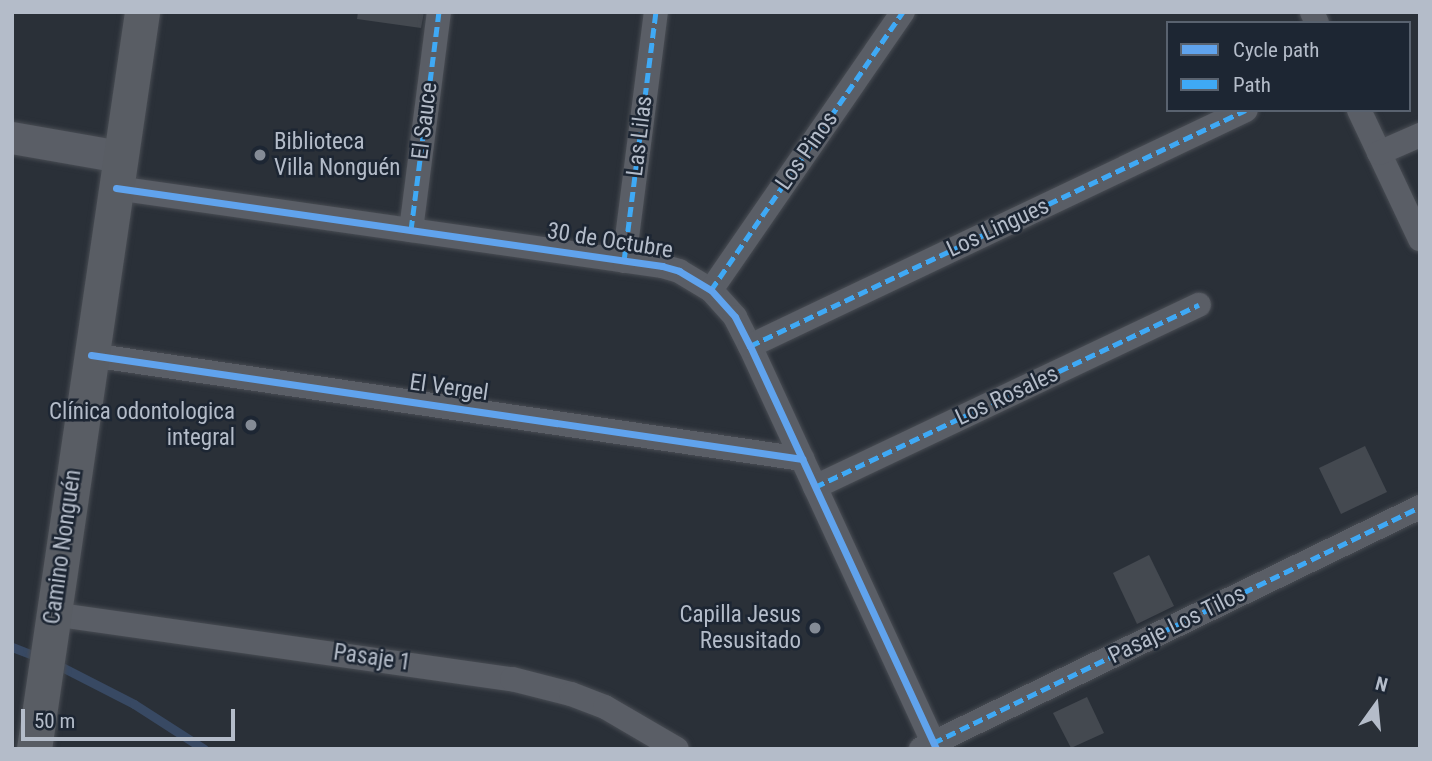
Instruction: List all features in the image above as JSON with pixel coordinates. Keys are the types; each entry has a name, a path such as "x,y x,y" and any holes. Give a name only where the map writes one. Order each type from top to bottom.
{"main road":[{"name":"Camino Nonguén","path":"34,749 142,12"}],"street":[{"name":"El Sauce","path":"411,230 439,12"},
{"name":"Las Lilas","path":"624,261 656,12"},
{"name":"Los Pinos","path":"711,290 903,12"},
{"name":"Los Lingues","path":"750,346 1242,112"},
{"path":"1360,112 1420,239"},
{"path":"1379,153 1420,135"},
{"path":"12,138 118,173"},
{"name":"30 de Octubre","path":"118,173 411,230 678,271 711,290 735,317 750,346 930,747"},
{"name":"Los Rosales","path":"815,486 1199,305"},
{"name":"El Vergel","path":"91,355 802,459"},
{"name":"Pasaje Los Tilos","path":"930,747 1420,508"},
{"name":"Pasaje 1","path":"52,623 522,681 605,707 677,749"}],"building":[{"path":"358,12 424,12 421,28 357,19"},
{"path":"1365,446 1387,492 1341,514 1319,468"},
{"path":"1149,555 1174,606 1137,624 1113,573"},
{"path":"1087,697 1104,733 1071,748 1053,713"}],"waterway":[{"path":"12,647 41,658"},
{"path":"54,663 134,704 204,749"}],"marked path":[{"path":"411,230 439,12"},
{"path":"624,261 656,12"},
{"path":"711,290 903,12"},
{"path":"750,346 1242,112"},
{"path":"815,487 1199,305"},
{"path":"933,743 1420,507"}],"cycle path":[{"path":"116,188 662,266 679,271 711,290 735,317 750,346 936,749"},
{"path":"91,355 802,459"}],"place":[{"name":"Biblioteca Villa Nonguén","path":"260,155"},
{"name":"Clínica odontologica integral","path":"251,425"},
{"name":"Capilla Jesus Resusitado","path":"815,628"}]}
